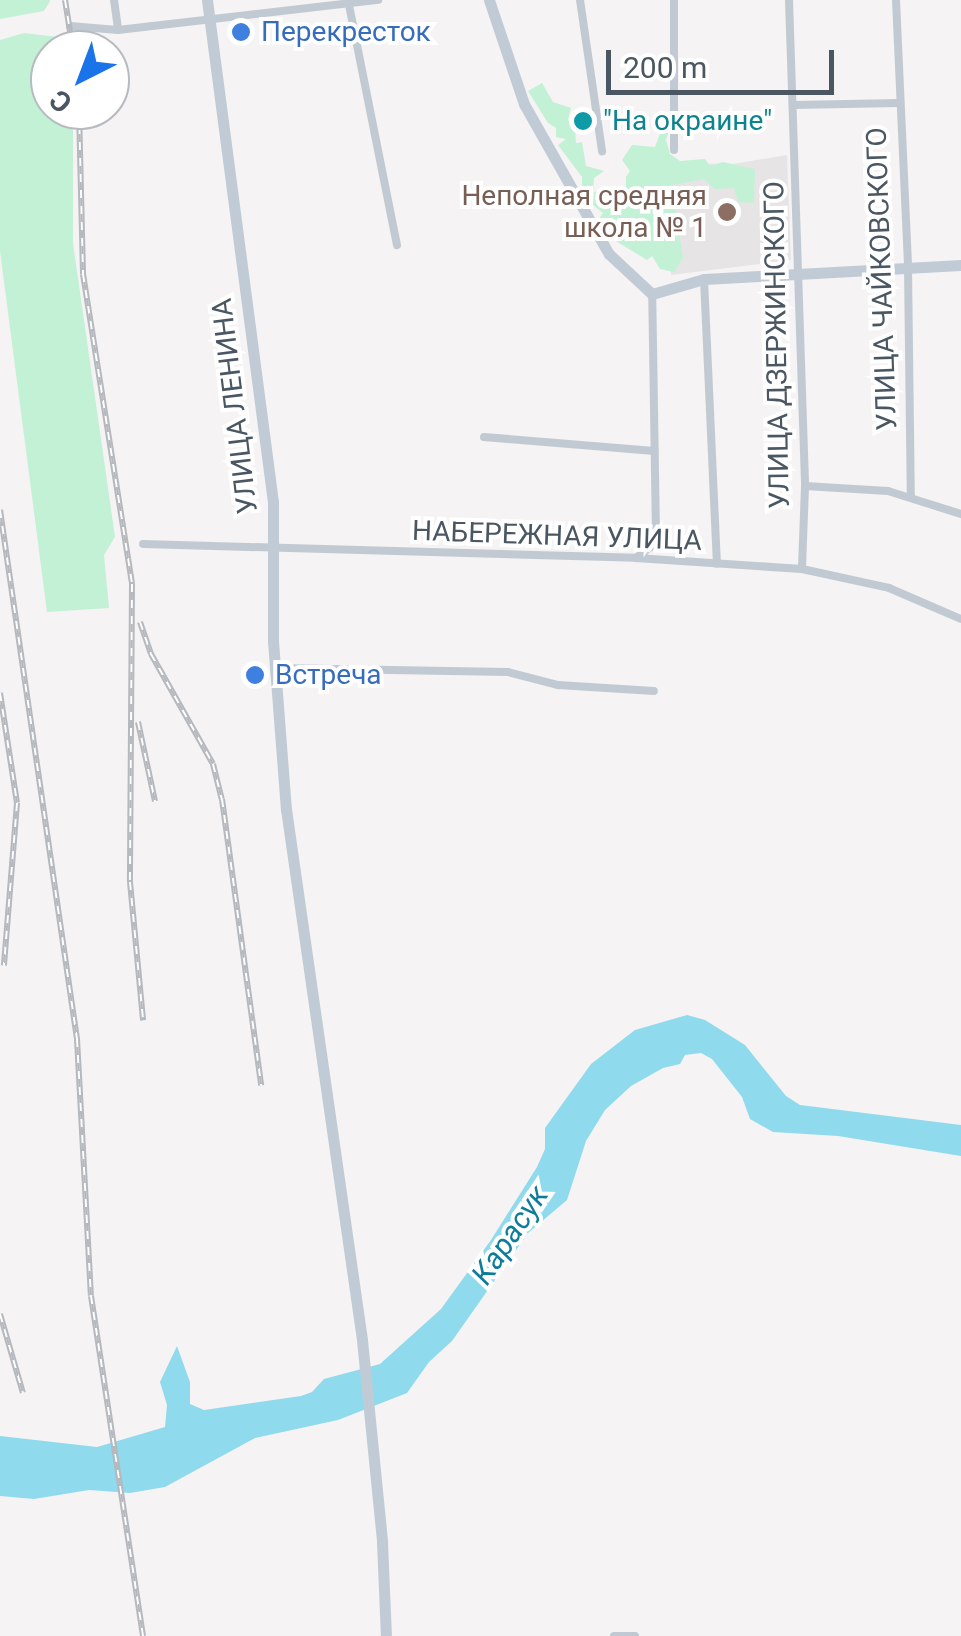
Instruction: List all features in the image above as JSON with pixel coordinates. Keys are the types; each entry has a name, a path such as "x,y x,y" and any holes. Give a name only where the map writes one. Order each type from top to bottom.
{"main road":[{"name":"УЛИЦА ЛЕНИНА","path":"207,0 270,483 274,668 286,809 362,1340 386,1636"},
{"path":"488,0 524,104 609,254 652,294 704,279 961,265"}],"street":[{"path":"114,0 118,30"},
{"path":"70,26 118,30 378,0"},
{"path":"580,0 602,151"},
{"path":"674,0 674,150"},
{"name":"УЛИЦА ДЗЕРЖИНСКОГО","path":"789,0 805,486 802,569"},
{"name":"УЛИЦА ЧАЙКОВСКОГО","path":"896,0 908,267 911,496"},
{"path":"348,2 397,245"},
{"path":"793,104 899,104"},
{"path":"704,279 716,564"},
{"path":"636,558 652,546 656,536 652,294"},
{"path":"484,437 654,451"},
{"path":"805,486 911,496 961,514"},
{"name":"НАБЕРЕЖНАЯ УЛИЦА","path":"143,544 636,558 802,569 889,588 961,619"},
{"path":"274,668 506,672 558,685 654,691"},
{"path":"614,1636 634,1636"}],"shaded area":[{"name":"Неполная средняя школа № 1","path":"787,155 791,260 671,275 660,163 733,164"}],"green space":[{"path":"0,0 50,1 44,11 0,19"},
{"path":"30,34 30,130 73,130 73,243 115,537 104,555 109,608 47,612 0,251 0,40"},
{"path":"542,83 553,102 571,108 568,120 575,128 576,143 582,142 586,166 604,171 594,178 593,190 582,186 582,177 558,145 566,139 556,137 556,128 548,123 528,91"},
{"path":"661,131 669,131 666,140 670,154 680,161 705,159 710,166 723,162 755,169 754,203 738,202 734,188 715,189 704,179 671,185 683,258 674,272 660,269 652,256 647,260 611,238 600,217 603,213 593,205 594,192 605,190 612,193 607,208 626,209 626,177 630,171 622,160 632,145 655,147"}],"water":[{"name":"Карасук","path":"687,1015 705,1020 745,1045 786,1096 800,1105 961,1125 961,1156 838,1136 773,1132 750,1119 742,1097 712,1059 701,1053 685,1055 680,1064 663,1068 631,1086 605,1110 586,1141 567,1200 528,1233 452,1341 429,1362 407,1393 338,1420 255,1438 165,1487 130,1493 89,1490 34,1499 0,1496 0,1436 97,1447 165,1427 167,1405 160,1382 177,1346 190,1382 190,1404 204,1410 301,1396 312,1392 324,1379 380,1364 441,1309 491,1240 537,1167 545,1149 545,1128 591,1064 635,1030"}],"railway":[{"path":"65,0 70,30"},
{"path":"79,130 83,274 132,584 130,882 143,1020"},
{"path":"0,510 77,1039 91,1296 143,1636"},
{"path":"140,622 151,654 213,764 222,799 261,1085"},
{"path":"0,693 17,803 4,965"},
{"path":"138,722 155,801"},
{"path":"0,1314 23,1393"}],"place":[{"name":"Перекресток","path":"241,32"},
{"name":"\"На окраине\"","path":"583,121"},
{"name":"Неполная средняя школа № 1","path":"727,212"},
{"name":"Встреча","path":"255,675"}]}
